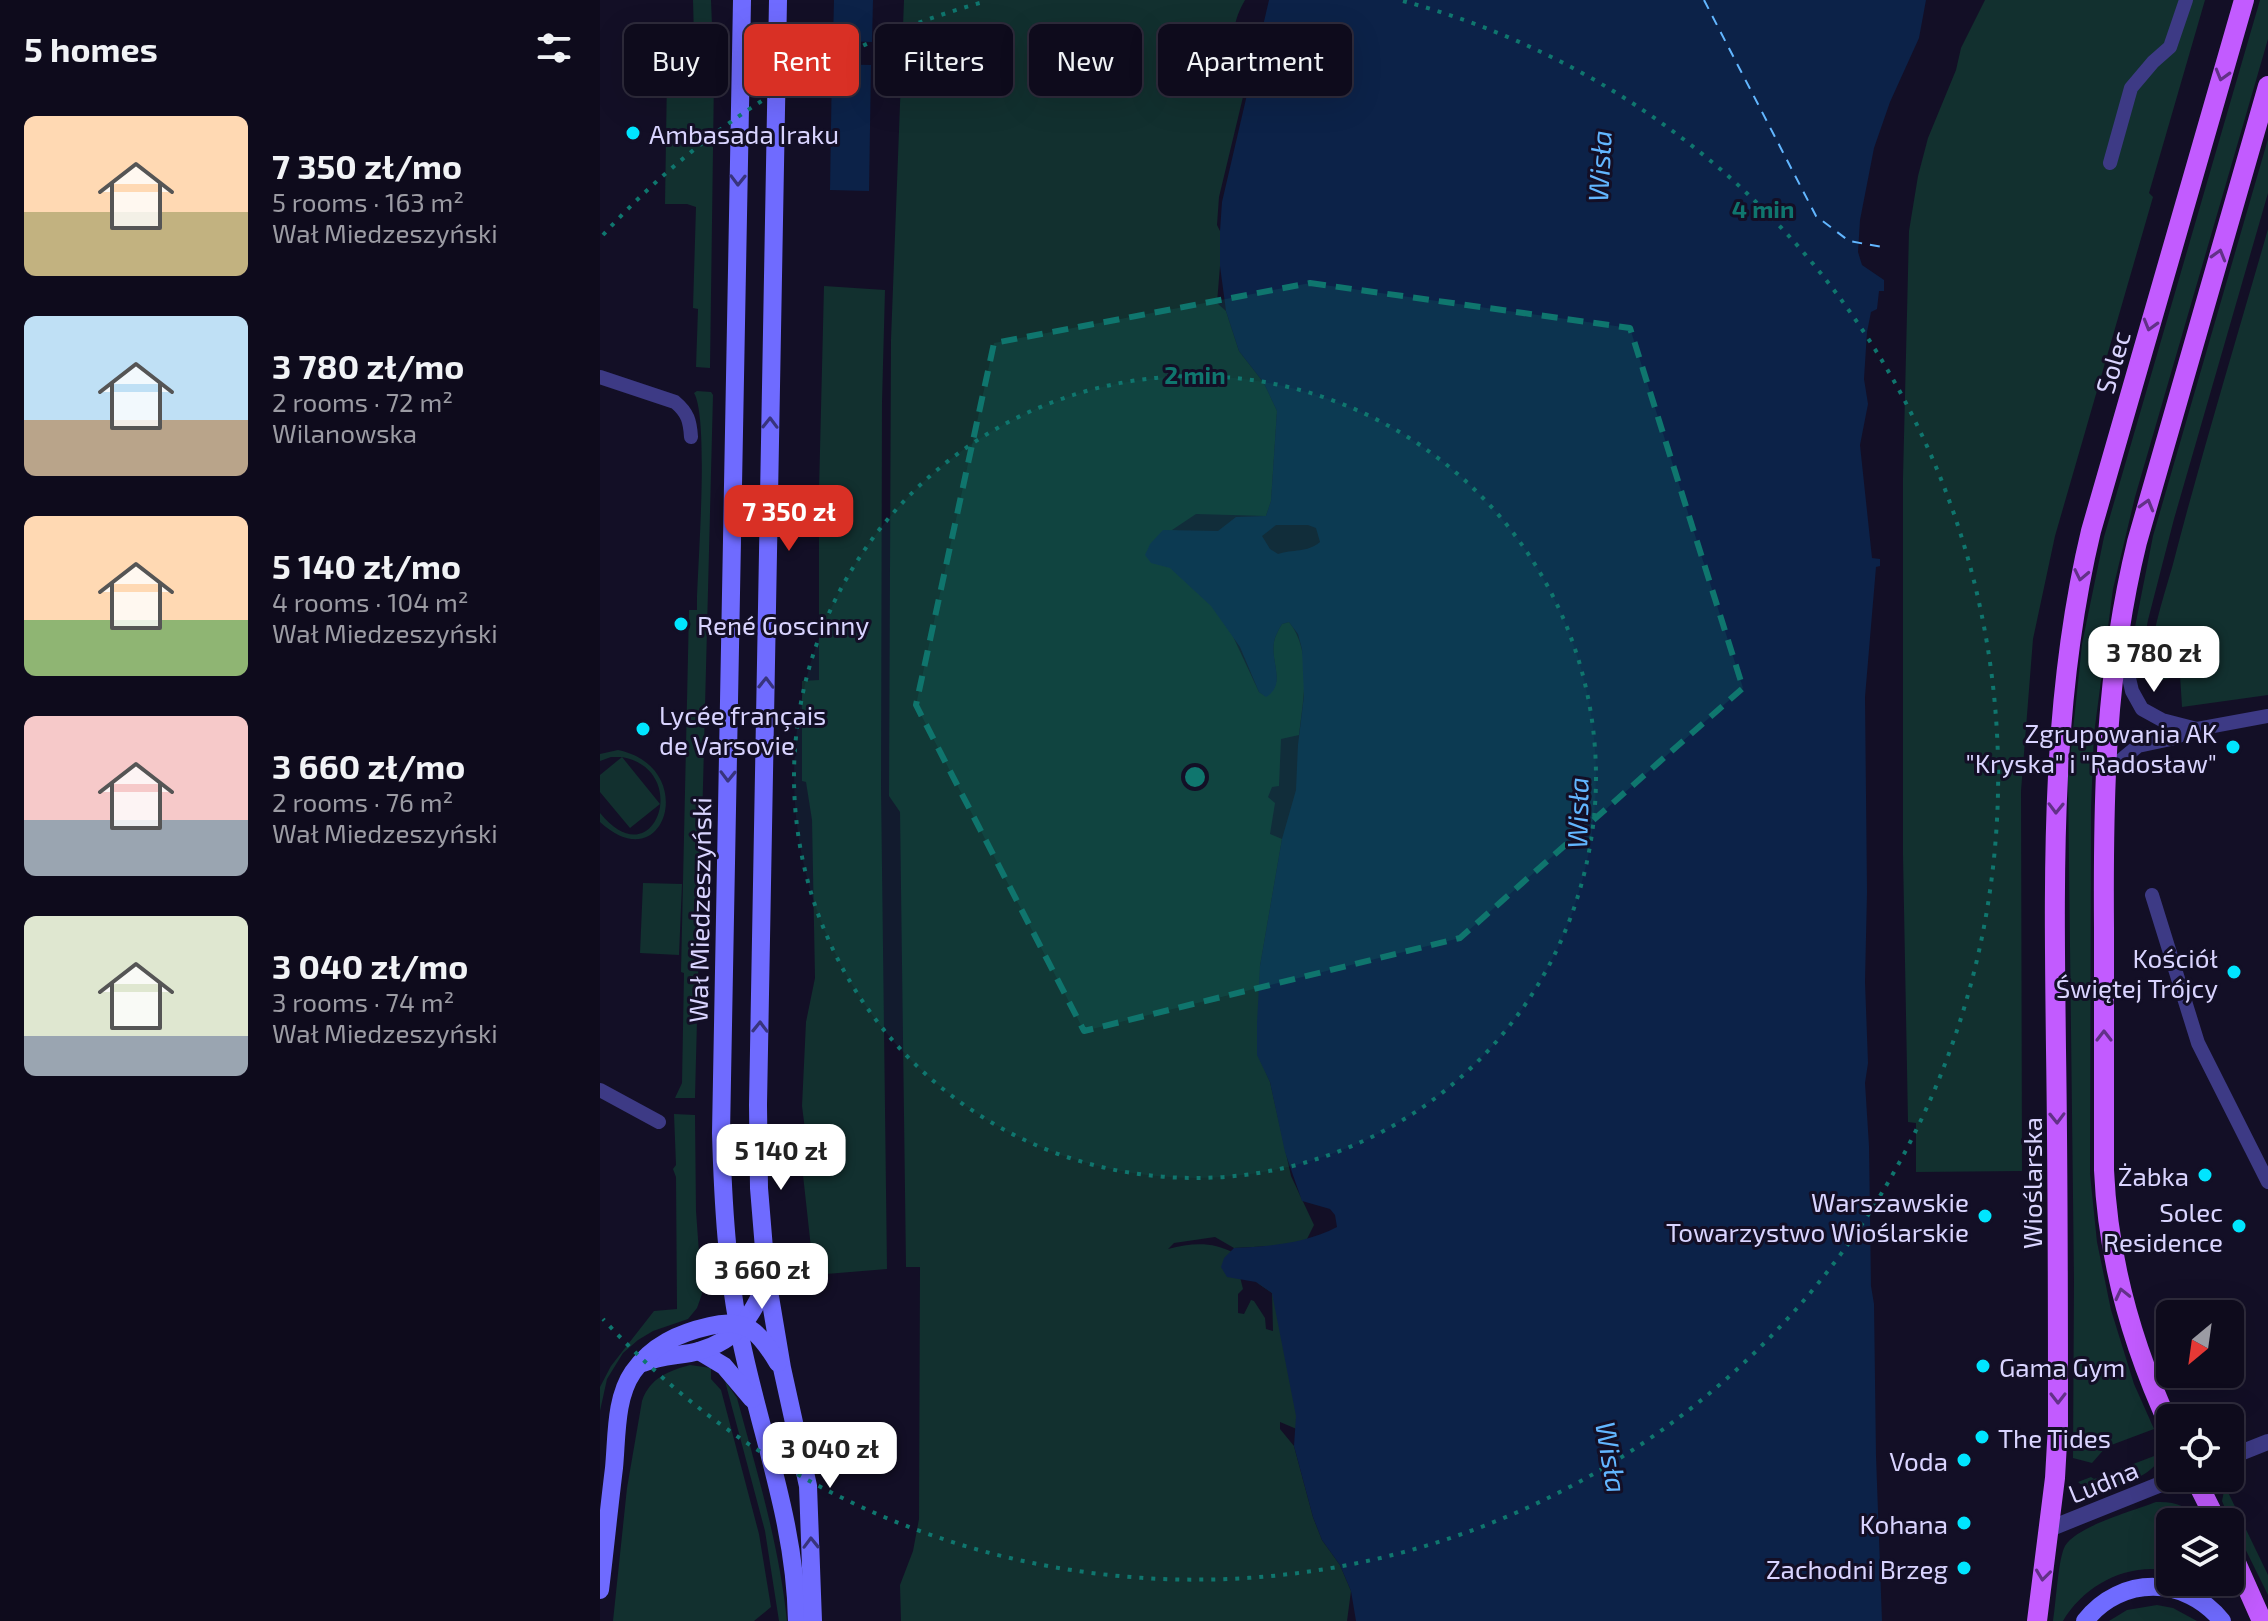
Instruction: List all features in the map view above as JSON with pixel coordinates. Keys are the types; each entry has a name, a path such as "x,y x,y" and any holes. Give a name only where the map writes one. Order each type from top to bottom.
{"main road":[{"name":"Wał Miedzeszyński","path":"742,0 721,1133 723,1198 732,1285 757,1407 790,1534 797,1587 797,1621"},
{"path":"778,0 759,1188 767,1281 808,1486 813,1621"},
{"name":"Solec","path":"2058,744 2071,627 2091,531 2244,0"},
{"path":"2159,1404 2132,1332 2120,1289 2107,1215 2104,1170 2104,774 2107,724 2123,610 2137,542 2268,86"},
{"name":"Wioślarska","path":"2037,1621 2058,1425 2055,860 2058,744"},
{"path":"641,1364 693,1352 741,1326 767,1281"},
{"path":"709,1326 726,1310 732,1285"},
{"path":"600,1590 621,1404 629,1381 641,1364 664,1342 681,1333 709,1326 741,1326 758,1335 782,1368"},
{"path":"693,1352 724,1366 757,1407"},
{"path":"2244,1580 2262,1621"},
{"path":"2085,1621 2114,1595 2130,1589 2155,1586 2192,1596 2207,1605 2222,1621"}],"street":[{"path":"2110,163 2131,88 2170,47 2186,0"},
{"path":"600,377 675,402 690,420 691,437"},
{"path":"2115,664 2129,678 2142,709 2162,720 2197,729"},
{"path":"2104,774 2138,746 2171,739 2197,729 2268,716"},
{"path":"2152,895 2198,1043 2268,1182"},
{"path":"601,1093 659,1122"},
{"path":"2244,1451 2268,1442"},
{"name":"Ludna","path":"2049,1529 2156,1486"}],"highlighted area":[{"path":"1310,283 1630,328 1743,688 1460,938 1084,1031 916,705 994,343"}],"green space":[{"path":"693,0 711,0 712,24 694,24"},
{"path":"904,0 1245,0 1235,24 1158,24 1158,96 1243,96 1219,197 1217,303 1226,311 1239,351 1264,383 1277,411 1271,501 1266,516 1196,514 1172,530 1184,532 1259,692 1265,696 1275,686 1273,649 1282,624 1289,622 1304,661 1299,735 1281,739 1279,786 1272,787 1268,797 1275,803 1270,834 1282,839 1260,966 1258,1055 1270,1082 1291,1176 1314,1225 1306,1241 1234,1248 1215,1237 1174,1243 1168,1249 1201,1244 1234,1253 1243,1289 1238,1294 1238,1313 1244,1314 1251,1300 1254,1301 1265,1318 1266,1329 1273,1331 1272,1293 1256,1282 1279,1292 1299,1430 1280,1422 1280,1429 1294,1446 1322,1540 1340,1565 1351,1591 1347,1621 901,1621 900,1585 913,1551 919,1519 920,1267 906,1267 900,812 889,796 891,340 900,96 1013,96 1013,24 903,24"},
{"path":"1985,0 2205,0 2149,193 2153,197 2055,536 2033,639 2021,791 2022,1171 1916,1172 1916,1123 1908,1122 1903,855 1903,478 1909,231 1928,138 1956,70 1961,48"},
{"path":"2260,0 2268,0 2268,39 2135,497 2113,589 2094,734 2090,1174 2097,1242 2111,1310 2134,1384 2154,1429 2106,1447 2092,1463 2073,1458 2068,778 2082,644 2104,537"},
{"path":"667,96 714,96 710,368 696,367 698,309 693,308 696,207 665,204"},
{"path":"2268,139 2268,193 2174,519 2148,620 2137,681 2135,627 2153,536"},
{"path":"2268,229 2268,695 2182,707 2180,675 2152,683 2153,639"},
{"path":"824,286 885,290 881,787 887,1269 814,1275 803,1175 814,1170 808,1153 802,1106 806,1022 815,978 812,820 806,782 802,781 802,681 819,680"},
{"path":"711,392 713,395 695,1098 675,1098 682,1083 684,973 681,972 689,610 697,610 702,491 701,430 694,393"},
{"path":"618,750 643,760 659,777 665,796 664,815 656,830 642,838 623,837 600,822 600,813 619,830 636,834 649,828 658,815 660,798 656,781 644,766 622,757 600,761 600,754"},
{"path":"622,757 660,804 630,828 600,792 600,775"},
{"path":"643,883 682,884 679,955 640,953"},
{"path":"674,1114 695,1115 696,1211 702,1294 697,1308 688,1319 653,1331 623,1353 607,1379 600,1411 600,1387 611,1366 654,1311 677,1309"},
{"path":"690,1365 711,1368 711,1379 721,1390 759,1534 771,1607 754,1621 613,1621 627,1488 642,1401 655,1381"},
{"path":"725,1381 737,1398 760,1481 779,1564 787,1621 779,1621 765,1531"},
{"path":"2156,1455 2156,1464 2151,1469 2123,1484 2093,1494 2078,1482 2091,1477 2094,1479"},
{"path":"2224,1492 2228,1492 2236,1508 2225,1508 2222,1501"},
{"path":"2156,1502 2169,1502 2184,1508 2156,1508 2156,1569 2123,1573 2109,1579 2083,1597 2063,1621 2053,1621 2065,1546 2081,1532"},
{"path":"2244,1525 2268,1575 2268,1595 2244,1546"},
{"path":"2157,1605 2173,1608 2197,1621 2109,1621 2127,1610"}],"water":[{"path":"834,0 873,0 872,42 859,42 859,24 833,24"},
{"name":"Wisła","path":"1269,0 1926,0 1919,38 1890,102 1874,148 1860,220 1858,252 1862,265 1884,280 1884,291 1879,291 1877,309 1871,312 1867,332 1864,379 1868,404 1860,445 1872,558 1880,559 1880,566 1876,567 1865,697 1868,1063 1865,1083 1882,1621 1356,1621 1351,1591 1340,1565 1322,1540 1313,1517 1294,1446 1296,1416 1272,1293 1256,1282 1227,1277 1221,1267 1224,1258 1234,1248 1299,1241 1337,1227 1335,1215 1330,1209 1302,1201 1285,1152 1270,1082 1257,1055 1260,966 1282,839 1296,790 1304,696 1302,649 1298,634 1289,622 1282,624 1273,649 1276,686 1266,697 1259,692 1240,647 1211,606 1170,568 1151,563 1145,555 1163,530 1218,531 1236,517 1266,516 1271,501 1277,411 1264,383 1239,351 1226,311 1220,266 1222,202 1247,96 1352,96 1352,24 1263,24","holes":["1276,525 1316,528 1320,542 1305,549 1278,554 1270,549 1262,536"]},
{"path":"859,65 871,65 869,191 830,190 831,96 859,96"}],"ferry route":[{"path":"1704,0 1816,216 1849,241 1882,247"}],"place":[{"name":"Ambasada Iraku","path":"633,133"},
{"name":"René Goscinny","path":"681,624"},
{"name":"Lycée français de Varsovie","path":"643,729"},
{"name":"Zgrupowania AK \"Kryska\" i \"Radosław\"","path":"2233,747"},
{"name":"Kościół Świętej Trójcy","path":"2234,972"},
{"name":"Żabka","path":"2205,1175"},
{"name":"Warszawskie Towarzystwo Wioślarskie","path":"1985,1216"},
{"name":"Solec Residence","path":"2239,1226"},
{"name":"Gama Gym","path":"1983,1366"},
{"name":"The Tides","path":"1982,1437"},
{"name":"Voda","path":"1964,1460"},
{"name":"Kohana","path":"1964,1523"},
{"name":"Zachodni Brzeg","path":"1964,1568"}]}
